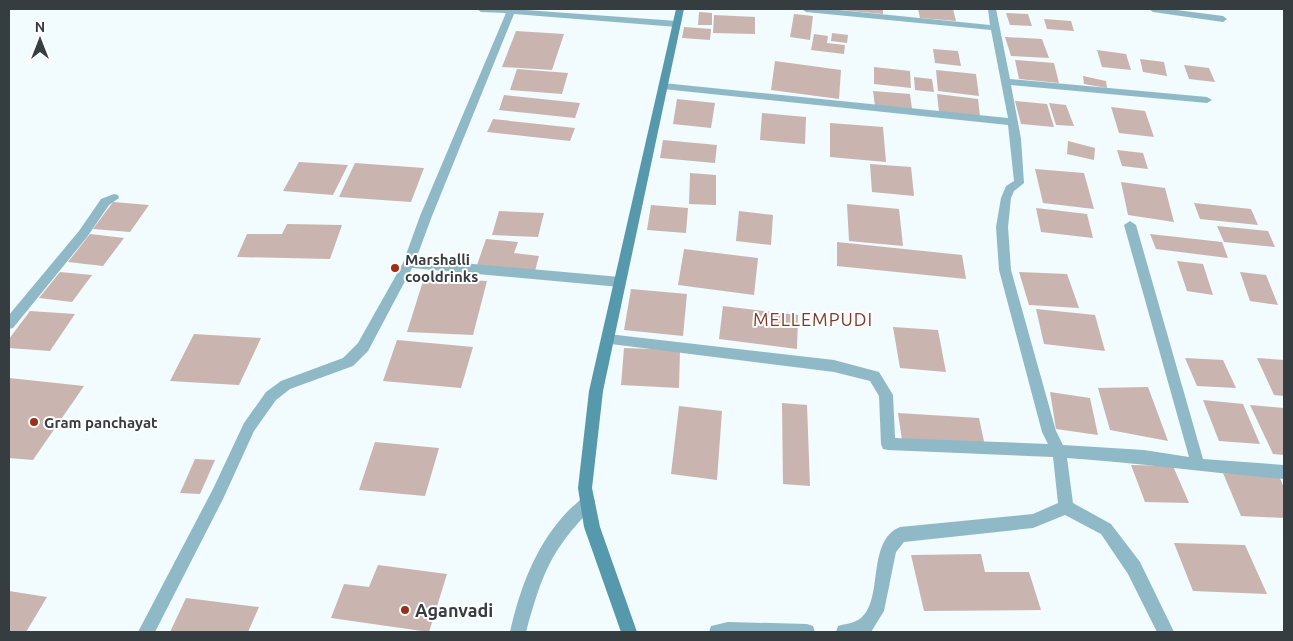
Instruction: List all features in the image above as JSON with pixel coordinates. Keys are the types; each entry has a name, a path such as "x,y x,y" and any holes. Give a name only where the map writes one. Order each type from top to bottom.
{"main road":[{"path":"629,632 592,527 585,488 596,391 680,9"}],"street":[{"path":"481,9 677,24"},
{"path":"806,9 995,28"},
{"path":"992,9 1008,82 1018,156 1019,183 1010,190 1006,198 1002,227 1005,270 1049,432 1059,451 1066,507"},
{"path":"1153,9 1223,19"},
{"path":"146,632 218,494 249,427 271,396 286,385 348,362 363,347 408,263 511,11"},
{"path":"1008,82 1207,100"},
{"path":"664,86 1012,122"},
{"path":"9,324 83,234 105,202 114,198"},
{"path":"1130,225 1198,465"},
{"path":"408,263 620,282"},
{"path":"608,340 805,362 834,366 874,376 886,395 888,444 1059,451 1144,457 1198,465 1284,472"},
{"path":"518,632 528,594 541,560 561,530 588,502"},
{"path":"844,632 864,626 876,611 889,548 900,535 1034,521 1066,507"},
{"path":"1066,507 1106,529 1134,568 1166,632"},
{"path":"717,632 728,630 806,632"}],"building":[{"path":"883,9 883,14 841,10"},
{"path":"918,9 953,9 956,21 920,18"},
{"path":"699,12 712,13 712,25 698,25"},
{"path":"1006,13 1028,14 1032,26 1010,25"},
{"path":"794,14 813,16 810,40 790,37"},
{"path":"714,15 755,17 755,34 713,33"},
{"path":"1044,19 1071,21 1074,31 1047,29"},
{"path":"684,27 711,29 710,40 682,38"},
{"path":"516,31 564,34 552,70 502,67"},
{"path":"832,33 848,35 847,43 831,41"},
{"path":"814,34 828,36 827,43 845,45 844,54 811,50"},
{"path":"1005,37 1042,39 1049,58 1011,56"},
{"path":"933,49 958,51 961,66 935,63"},
{"path":"1097,50 1126,54 1131,70 1102,67"},
{"path":"1140,59 1164,62 1167,76 1143,72"},
{"path":"1015,60 1054,63 1059,83 1019,79"},
{"path":"775,61 841,70 839,99 771,90"},
{"path":"1184,65 1209,68 1215,82 1189,79"},
{"path":"874,67 910,71 911,88 874,84"},
{"path":"517,69 568,73 562,94 510,90"},
{"path":"936,70 976,74 979,96 938,91"},
{"path":"1083,76 1106,81 1107,88 1084,84"},
{"path":"914,77 932,79 934,92 915,90"},
{"path":"873,91 910,94 912,109 875,106"},
{"path":"937,94 978,99 980,116 939,112"},
{"path":"504,95 580,103 575,118 499,110"},
{"path":"677,99 715,103 711,128 673,124"},
{"path":"1015,101 1047,104 1054,127 1021,124"},
{"path":"1049,103 1066,105 1074,126 1056,125"},
{"path":"1111,107 1145,111 1154,137 1119,133"},
{"path":"762,113 806,117 805,144 760,140"},
{"path":"493,119 575,128 570,141 487,132"},
{"path":"830,123 883,127 886,162 830,157"},
{"path":"663,140 717,145 715,163 660,158"},
{"path":"1068,141 1095,148 1094,160 1067,154"},
{"path":"1117,150 1143,153 1148,169 1122,166"},
{"path":"299,162 348,165 333,195 283,191"},
{"path":"355,163 424,168 411,202 339,197"},
{"path":"870,164 911,167 914,196 872,192"},
{"path":"1035,169 1084,173 1094,209 1043,203"},
{"path":"690,173 716,175 716,205 689,204"},
{"path":"1121,182 1165,188 1174,222 1128,215"},
{"path":"113,202 149,205 130,232 93,229"},
{"path":"1194,203 1251,209 1258,225 1200,219"},
{"path":"847,204 899,209 903,246 849,241"},
{"path":"651,205 688,208 686,233 647,230"},
{"path":"1036,208 1087,214 1093,238 1041,232"},
{"path":"499,211 544,213 538,237 492,235"},
{"path":"739,211 773,215 771,245 736,241"},
{"path":"287,224 342,225 330,259 237,257 247,234 282,234"},
{"path":"1217,226 1268,231 1275,247 1224,242"},
{"path":"90,234 124,238 103,266 68,262"},
{"path":"1150,234 1222,242 1228,258 1156,249"},
{"path":"486,239 518,242 514,253 539,256 535,271 477,265"},
{"path":"837,242 962,255 966,279 837,266"},
{"path":"684,249 758,258 754,295 678,285"},
{"path":"1177,261 1203,264 1213,295 1187,291"},
{"path":"60,272 92,275 72,302 39,298"},
{"path":"1019,272 1067,274 1079,308 1029,305"},
{"path":"1240,272 1266,275 1278,305 1250,301"},
{"path":"424,278 487,281 473,335 407,332"},
{"path":"631,289 687,294 683,336 624,330"},
{"path":"723,306 798,315 797,349 719,339"},
{"path":"1036,309 1095,315 1105,351 1044,344"},
{"path":"30,311 75,314 50,351 9,348 9,339"},
{"path":"893,327 938,330 946,372 900,368"},
{"path":"194,334 261,338 239,385 170,381"},
{"path":"397,340 473,347 461,388 383,381"},
{"path":"624,348 680,350 679,388 621,385"},
{"path":"1185,358 1223,360 1236,388 1197,386"},
{"path":"1257,358 1284,360 1284,396 1274,395"},
{"name":"Gram panchayat","path":"9,378 84,386 33,460 9,458"},
{"path":"1148,387 1168,441 1110,430 1098,388"},
{"path":"1050,392 1090,398 1098,435 1056,429"},
{"path":"1203,400 1243,404 1260,444 1219,441"},
{"path":"782,403 807,405 810,486 783,484"},
{"path":"1250,405 1284,408 1284,455 1273,454"},
{"path":"679,406 722,411 717,480 671,474"},
{"path":"898,413 979,418 985,446 902,440"},
{"path":"375,442 439,448 425,496 359,490"},
{"path":"195,459 215,460 200,494 180,493"},
{"path":"1131,465 1173,466 1189,503 1145,502"},
{"path":"1223,473 1279,476 1284,488 1284,518 1241,516"},
{"path":"1174,543 1245,545 1267,594 1193,591"},
{"path":"981,554 985,572 1029,572 1041,610 924,611 911,555"},
{"path":"378,565 447,574 429,632 331,618 344,584 369,587"},
{"path":"9,591 47,597 26,632 9,632"},
{"path":"186,598 259,607 248,632 170,632"}],"place":[{"name":"Marshalli cooldrinks","path":"395,268"},
{"name":"Gram panchayat","path":"34,422"},
{"name":"Aganvadi","path":"405,610"}],"district":[{"name":"MELLEMPUDI","path":"813,319"}]}
